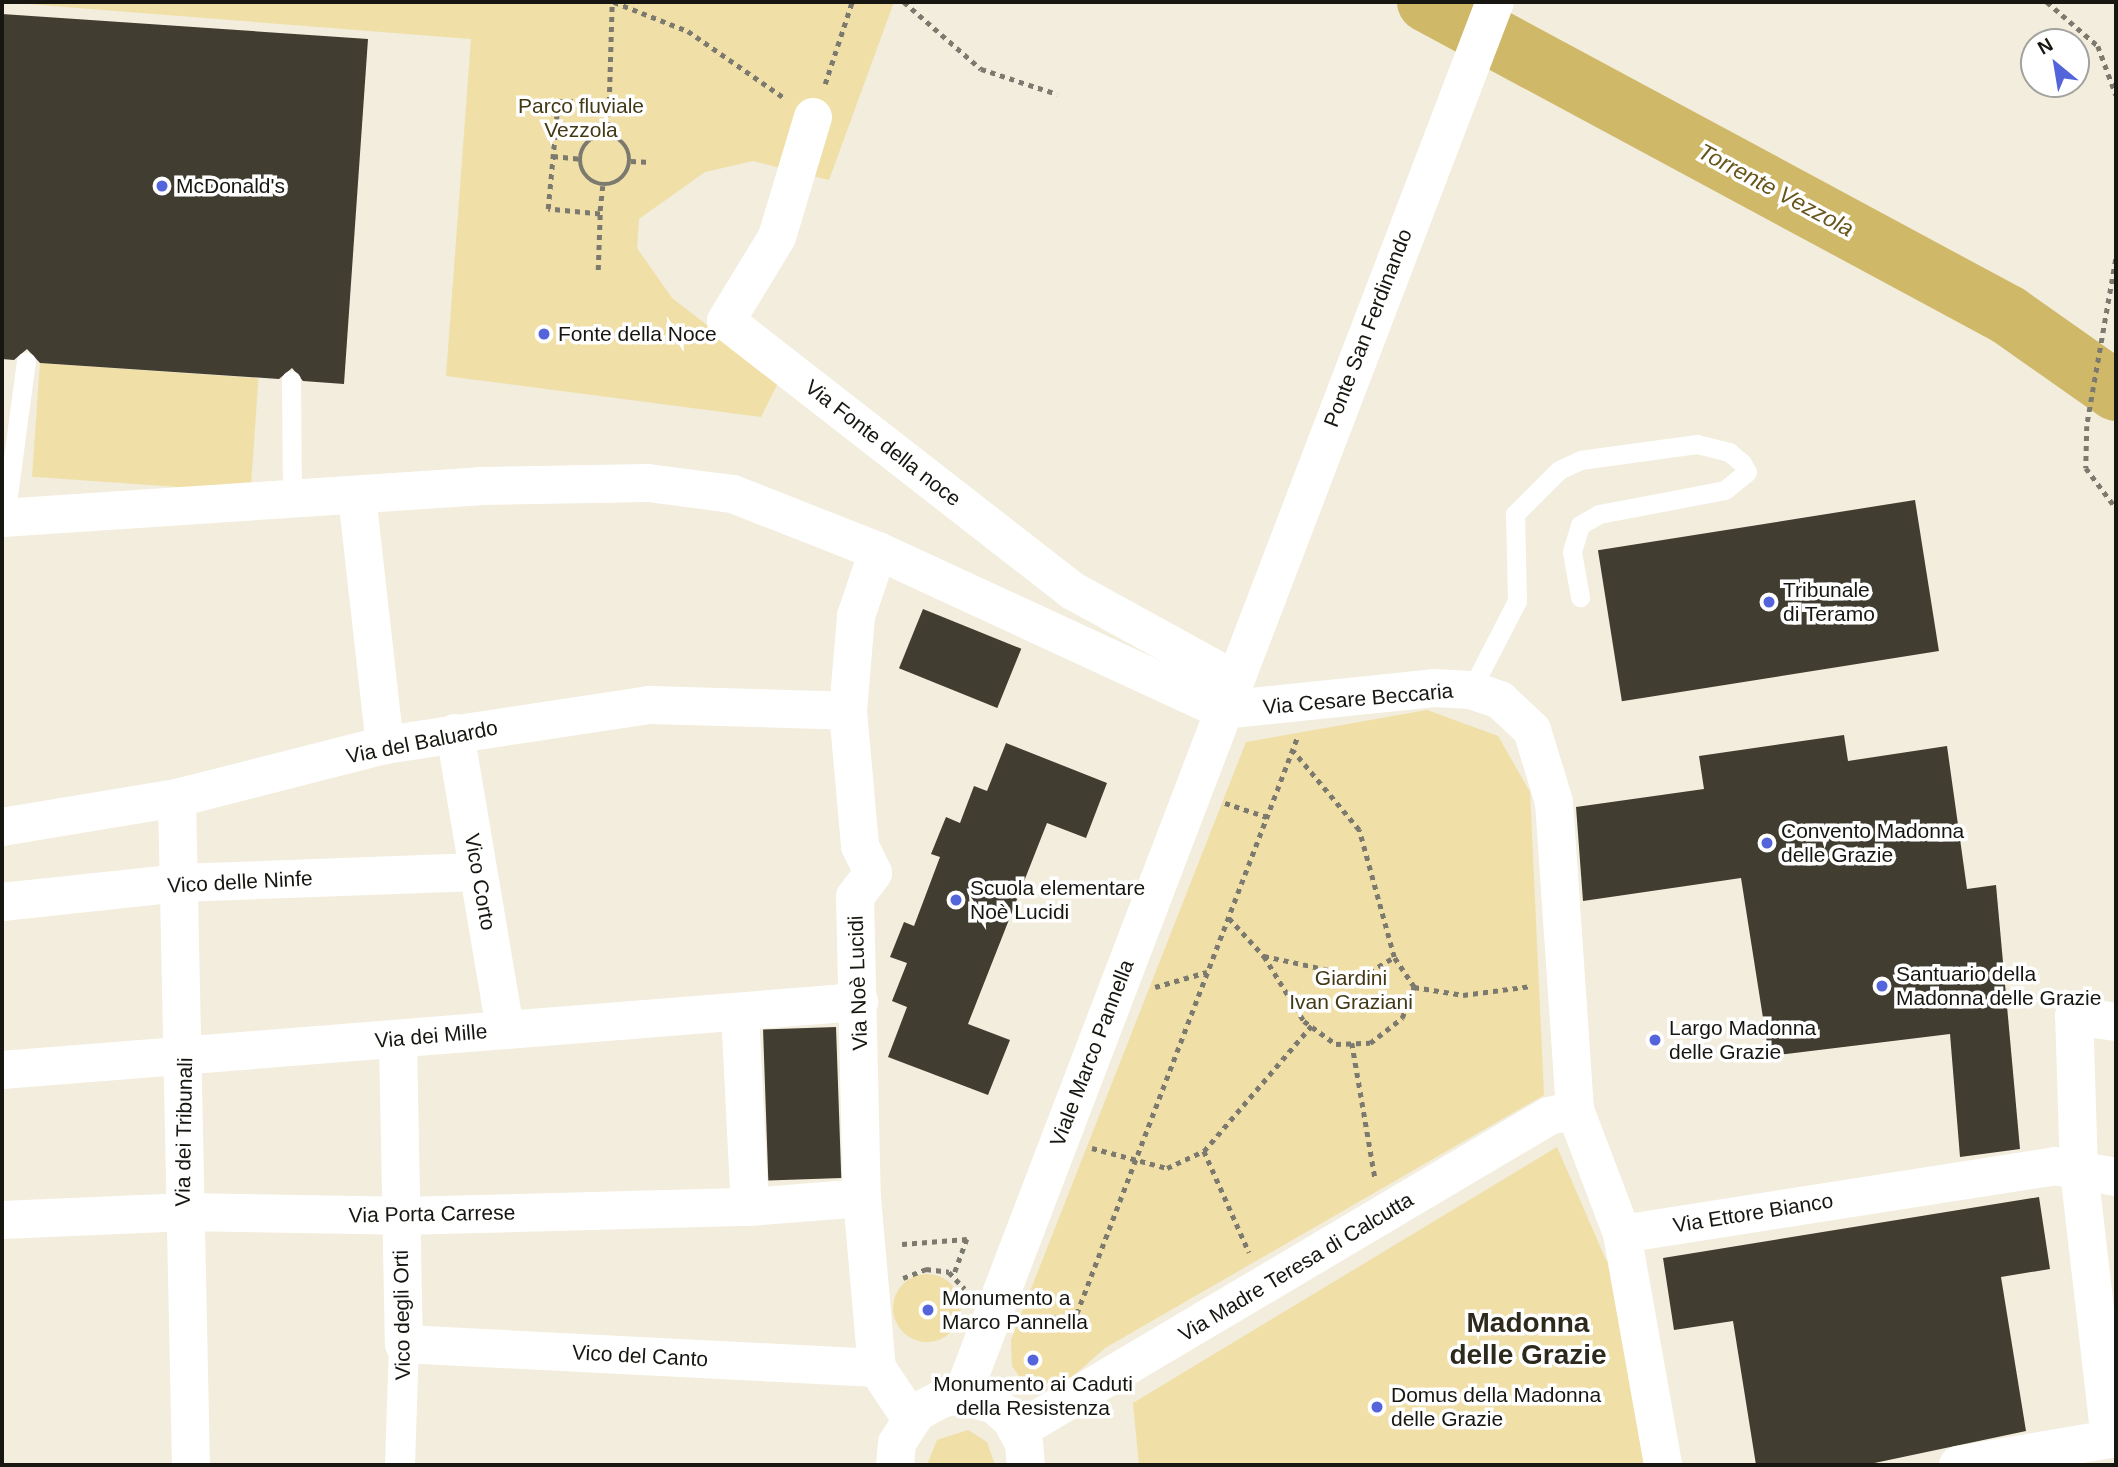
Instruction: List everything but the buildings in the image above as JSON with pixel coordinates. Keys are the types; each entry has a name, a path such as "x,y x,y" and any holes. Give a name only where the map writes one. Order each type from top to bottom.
{"street":[{"name":"Ponte San Ferdinando","path":"1232,681 1495,2"},
{"name":"Via Fonte della noce","path":"813,117 777,237 726,321 1073,591 1232,681"},
{"path":"3,518 480,486 648,483 733,494 878,551 1232,681"},
{"path":"357,496 385,745"},
{"name":"Via Noè Lucidi","path":"878,551 856,616 848,711 860,846 882,873 855,897 862,1198 877,1368 911,1419"},
{"name":"Via Cesare Beccaria","path":"1232,681 1309,704 1421,689 1471,690 1516,712 1532,730 1546,765 1554,802 1575,1110 1622,1234"},
{"name":"Viale Marco Pannella","path":"962,1396 1232,681"},
{"name":"Via del Baluardo","path":"2,827 177,798 385,745 651,705 848,711"},
{"name":"Vico Corto","path":"455,733 505,1030"},
{"name":"Via dei Tribunali","path":"177,798 185,1055 182,1212 191,1465"},
{"name":"Vico delle Ninfe","path":"2,902 179,883 478,872"},
{"name":"Via dei Mille","path":"2,1070 859,1002"},
{"path":"740,1012 750,1207"},
{"path":"1958,1465 2113,1438 2078,1171 2074,1016 2116,1022"},
{"name":"Vico degli Orti","path":"398,1039 404,1344 400,1465"},
{"name":"Via Madre Teresa di Calcutta","path":"1022,1448 1265,1288 1381,1216 1549,1116 1575,1110"},
{"name":"Via Ettore Bianco","path":"1622,1234 2055,1166 2116,1177"},
{"name":"Via Porta Carrese","path":"2,1220 182,1212 401,1216 750,1207 862,1198"},
{"path":"1622,1234 1663,1465"},
{"name":"Vico del Canto","path":"404,1344 877,1368"},
{"path":"895,1465 897,1443 911,1419 934,1402 962,1396 995,1405 1022,1448"}],"lane":[{"path":"3,518 26,361"},
{"path":"291,380 292,500"},
{"path":"1471,690 1517,601 1515,514 1550,477 1580,460 1697,444 1729,452 1742,463 1747,472 1725,490 1599,514 1580,525 1572,552 1580,597"}],"path":[{"path":"608,135 613,2 688,31 813,117 852,2"},
{"path":"904,2 981,69 1057,94"},
{"path":"2047,2 2098,46 2116,95"},
{"path":"600,214 548,209 558,101 609,102"},
{"path":"608,135 626,145 631,161 619,182 603,186 588,179 580,159 589,141 608,135"},
{"path":"554,156 580,159"},
{"path":"631,161 651,162"},
{"path":"598,270 603,186"},
{"path":"2116,258 2087,426 2086,468 2116,508"},
{"path":"1073,1323 1309,704"},
{"path":"1293,751 1359,830 1394,957 1414,988 1463,995 1566,983"},
{"path":"1222,803 1268,817"},
{"path":"1229,918 1264,956 1311,1026 1336,1044 1370,1043 1402,1018 1414,988"},
{"path":"1264,956 1361,977 1394,957"},
{"path":"1149,989 1208,972"},
{"path":"1087,1146 1135,1162 1167,1168 1204,1151 1311,1026"},
{"path":"1352,1043 1381,1216"},
{"path":"1204,1151 1265,1288"},
{"path":"866,1247 967,1240 954,1275 917,1271 894,1288"}],"green space":[{"name":"Parco fluviale Vezzola","path":"2,2 894,2 829,180 753,161 705,172 639,219 637,248 672,298 779,381 761,417 446,376 471,39"},
{"path":"40,363 258,378 251,492 32,477"},
{"name":"Giardini Ivan Graziani","path":"1427,710 1498,736 1530,792 1544,1095 1105,1348 1064,1384 1044,1391 1025,1384 1012,1366 1011,1340 1246,742"},
{"path":"1557,1147 1606,1260 1627,1257 1663,1465 1139,1465 1133,1403"},
{"path":"927,1274 940,1277 951,1284 958,1295 961,1308 958,1321 951,1332 940,1339 927,1342 914,1339 903,1332 896,1321 893,1308 896,1295 903,1284 914,1277"},
{"path":"968,1430 987,1442 995,1465 927,1465 937,1440"}],"waterway":[{"name":"Torrente Vezzola","path":"1427,2 2008,315 2116,391"}],"place":[{"name":"McDonald's","path":"162,186"},
{"name":"Fonte della Noce","path":"544,334"},
{"name":"Tribunale di Teramo","path":"1769,602"},
{"name":"Convento Madonna delle Grazie","path":"1767,843"},
{"name":"Scuola elementare Noè Lucidi","path":"956,900"},
{"name":"Santuario della Madonna delle Grazie","path":"1882,986"},
{"name":"Largo Madonna delle Grazie","path":"1655,1040"},
{"name":"Monumento a Marco Pannella","path":"928,1310"},
{"name":"Monumento ai Caduti della Resistenza","path":"1033,1360"},
{"name":"Domus della Madonna delle Grazie","path":"1377,1407"}],"district":[{"name":"Madonna delle Grazie","path":"1528,1339"}]}
